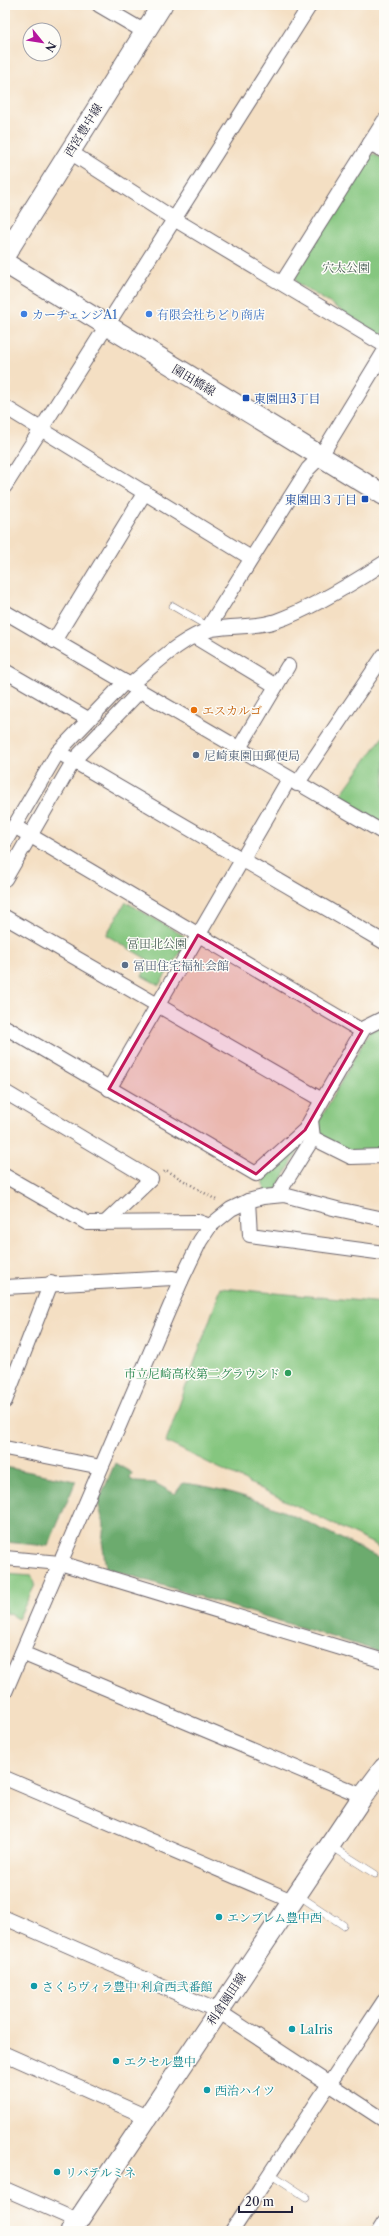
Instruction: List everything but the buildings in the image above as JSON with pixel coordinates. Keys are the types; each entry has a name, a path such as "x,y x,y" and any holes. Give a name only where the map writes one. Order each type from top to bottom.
{"street":[{"path":"99,5 145,32"},
{"name":"西宮豊中線","path":"5,255 162,5"},
{"path":"5,486 310,5"},
{"path":"282,283 384,121"},
{"path":"370,143 384,151"},
{"path":"70,152 174,219 384,345"},
{"name":"園田橋線","path":"5,263 384,495"},
{"path":"5,842 58,752 88,719 131,686 168,654 203,631 308,468 320,457 384,352"},
{"path":"5,407 251,558"},
{"path":"54,641 145,492"},
{"path":"203,631 259,625 294,614 384,563"},
{"path":"5,612 238,750 384,833"},
{"path":"203,631 276,686"},
{"path":"109,1089 242,859 293,781 384,655"},
{"path":"238,750 288,666"},
{"path":"5,671 88,719"},
{"path":"5,879 74,760 131,686"},
{"path":"58,752 384,942"},
{"path":"14,826 362,1032"},
{"path":"5,917 322,1100"},
{"path":"5,1027 256,1174 305,1130 364,1028 384,1018"},
{"path":"5,1092 151,1179 106,1222"},
{"path":"278,1194 313,1138 311,1120"},
{"path":"313,1138 351,1157 384,1156"},
{"path":"5,1176 87,1223 199,1222 210,1226"},
{"path":"5,1692 181,1281 200,1241 210,1226 231,1209 248,1201 278,1194 384,1219"},
{"path":"248,1201 250,1235 384,1253"},
{"path":"5,1287 52,1283 172,1278 181,1281"},
{"path":"5,1401 52,1283"},
{"path":"5,1448 101,1467"},
{"path":"5,1558 60,1563 384,1661"},
{"path":"22,1653 363,1796"},
{"name":"利倉園田線","path":"76,2227 147,2117 294,1897 363,1796 384,1768"},
{"path":"5,1778 294,1897"},
{"path":"5,1918 218,2011 384,2120"},
{"path":"232,2231 384,2001"},
{"path":"5,2054 147,2117"},
{"path":"5,2189 76,2227"},
{"path":"379,2231 384,2223"}],"lane":[{"path":"173,606 203,631"},
{"path":"329,1845 375,1874"},
{"path":"294,1897 342,1925"},
{"path":"270,2173 306,2197"}],"path":[{"path":"151,1179 166,1170 231,1209"}],"highlighted area":[{"path":"198,935 362,1031 305,1130 256,1174 109,1089"}],"green space":[{"name":"穴太公園","path":"374,154 384,160 384,334 381,335 297,283 295,276 369,156"},
{"path":"384,735 384,824 339,797"},
{"name":"冨田北公園","path":"126,902 184,936 185,945 159,985 142,976 150,961 106,935"},
{"path":"384,1025 384,1151 352,1154 320,1137 317,1125 369,1032"},
{"path":"307,1136 276,1190 265,1192 263,1176"},
{"name":"市立尼崎高校第二グラウンド","path":"221,1288 384,1303 384,1549 166,1442"},
{"path":"115,1463 132,1473 130,1479 136,1482 155,1483 175,1494 183,1483 210,1487 262,1503 312,1524 384,1560 384,1653 106,1568 102,1541 104,1525 98,1503"},
{"path":"5,1467 76,1481 48,1546 5,1542"},
{"path":"5,1574 32,1576 35,1585 18,1619 5,1612"}],"place":[{"name":"カーチェンジA1","path":"24,314"},
{"name":"有限会社ちどり商店","path":"149,314"},
{"name":"東園田3丁目","path":"246,398"},
{"name":"東園田３丁目","path":"365,499"},
{"name":"エスカルゴ","path":"194,710"},
{"name":"尼崎東園田郵便局","path":"196,755"},
{"name":"冨田住宅福祉会館","path":"125,965"},
{"name":"市立尼崎高校第二グラウンド","path":"288,1373"},
{"name":"エンブレム豊中西","path":"219,1917"},
{"name":"さくらヴィラ豊中 利倉西弐番館","path":"34,1986"},
{"name":"LaIris","path":"292,2029"},
{"name":"エクセル豊中","path":"116,2061"},
{"name":"西治ハイツ","path":"207,2090"},
{"name":"リバテルミネ","path":"57,2172"}]}
